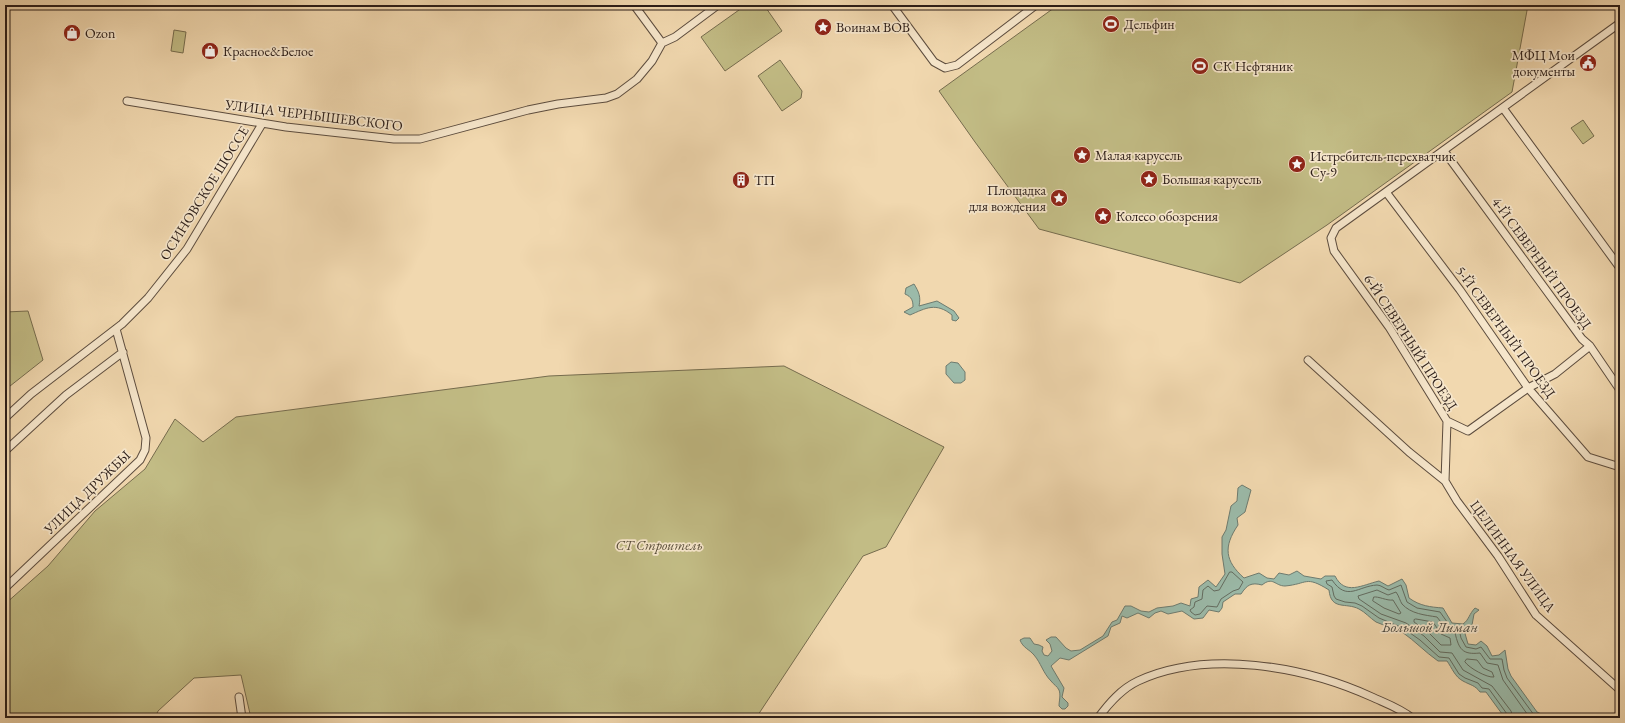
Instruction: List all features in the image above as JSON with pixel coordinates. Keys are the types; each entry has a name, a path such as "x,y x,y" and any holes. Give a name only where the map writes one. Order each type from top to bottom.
{"street":[{"path":"634,5 662,43 675,37 718,5"},
{"path":"892,5 934,62 944,68 957,65 1036,5"},
{"path":"1386,192 1620,23"},
{"name":"УЛИЦА ЧЕРНЫШЕВСКОГО","path":"127,101 262,124 400,139 420,139 528,110 558,104 606,98 617,94 637,79 652,61 662,43"},
{"path":"1503,108 1620,268"},
{"name":"ОСИНОВСКОЕ ШОССЕ","path":"5,418 31,394 116,329 148,298 187,249 262,124"},
{"name":"4-Й СЕВЕРНЫЙ ПРОЕЗД","path":"1444,150 1582,340 1590,346 1620,390"},
{"name":"6-Й СЕВЕРНЫЙ ПРОЕЗД","path":"1386,192 1336,228 1331,238 1334,251 1389,326 1447,421 1468,431 1528,388"},
{"name":"5-Й СЕВЕРНЫЙ ПРОЕЗД","path":"1386,192 1460,290 1528,388 1588,457 1620,467"},
{"name":"УЛИЦА ДРУЖБЫ","path":"5,588 140,460 145,450 146,438 116,329"},
{"path":"1528,388 1556,374 1590,346"},
{"path":"5,451 66,395 122,352"},
{"name":"ЦЕЛИННАЯ УЛИЦА","path":"1308,360 1409,452 1445,481 1457,501 1498,556 1536,615 1620,690"},
{"path":"1445,481 1447,421"},
{"path":"1098,718 1115,697 1125,689 1149,677 1179,668 1232,664 1274,668 1336,682 1389,704 1412,718"},
{"path":"239,697 242,718"}],"green space":[{"path":"746,5 764,5 782,31 725,71 701,37"},
{"path":"1058,5 1528,5 1512,92 1327,225 1240,283 1039,229 939,91"},
{"path":"174,30 186,32 183,53 171,51"},
{"path":"780,60 802,91 801,98 782,111 758,76"},
{"path":"1583,120 1594,136 1583,144 1571,128"},
{"path":"28,311 43,360 5,390 5,312"},
{"name":"СТ Строитель","path":"784,366 944,447 886,547 863,556 756,718 251,718 241,675 194,678 158,711 155,718 5,718 5,604 48,566 95,511 145,469 175,419 203,442 236,417 549,376"}],"water":[{"path":"914,284 919,295 919,306 937,301 954,311 959,318 956,321 952,320 952,315 936,307 926,308 910,315 904,312 913,307 912,299 905,294 906,288"},
{"path":"951,362 958,363 965,372 965,380 961,383 954,383 946,374 946,366"},
{"name":"Большой Лиман","path":"1242,485 1251,490 1245,512 1237,518 1238,525 1230,540 1228,553 1233,566 1244,578 1259,573 1267,578 1274,579 1279,573 1289,575 1297,571 1304,576 1321,579 1325,576 1335,576 1344,586 1354,588 1379,581 1388,586 1402,579 1406,585 1409,598 1425,606 1443,608 1452,623 1463,624 1467,621 1471,612 1475,608 1479,610 1474,614 1472,625 1464,630 1468,644 1476,645 1481,641 1487,646 1492,656 1499,655 1505,650 1508,669 1511,676 1537,712 1550,718 1505,718 1486,692 1480,692 1474,686 1460,679 1447,661 1438,661 1402,632 1376,622 1359,609 1336,603 1330,597 1329,590 1321,585 1307,582 1282,586 1271,581 1262,585 1252,584 1247,586 1241,594 1235,594 1223,602 1222,608 1219,612 1209,610 1203,618 1194,619 1182,611 1168,614 1161,611 1155,613 1149,618 1138,613 1127,618 1122,616 1120,623 1111,627 1108,636 1069,660 1060,658 1051,666 1064,688 1062,697 1068,703 1068,706 1065,709 1062,709 1059,706 1059,690 1048,678 1034,655 1024,647 1020,640 1030,638 1034,644 1043,647 1042,651 1044,655 1048,656 1052,651 1050,644 1046,640 1051,637 1056,637 1066,648 1071,651 1080,650 1103,636 1112,622 1117,620 1125,606 1131,606 1141,611 1149,612 1157,608 1173,606 1181,603 1190,606 1191,599 1198,597 1199,587 1208,580 1216,587 1225,574 1222,554 1222,537 1226,530 1231,506 1237,501 1238,488"}],"place":[{"name":"Дельфин","path":"1111,24"},
{"name":"Воинам ВОВ","path":"823,27"},
{"name":"Ozon","path":"72,33"},
{"name":"Красное&Белое","path":"210,51"},
{"name":"МФЦ Мои документы","path":"1588,63"},
{"name":"СК Нефтяник","path":"1200,66"},
{"name":"Малая карусель","path":"1082,155"},
{"name":"Истребитель-перехватчик Су-9","path":"1297,164"},
{"name":"Большая карусель","path":"1149,179"},
{"name":"ТП","path":"741,180"},
{"name":"Площадка для вождения","path":"1059,198"},
{"name":"Колесо обозрения","path":"1103,216"}]}
